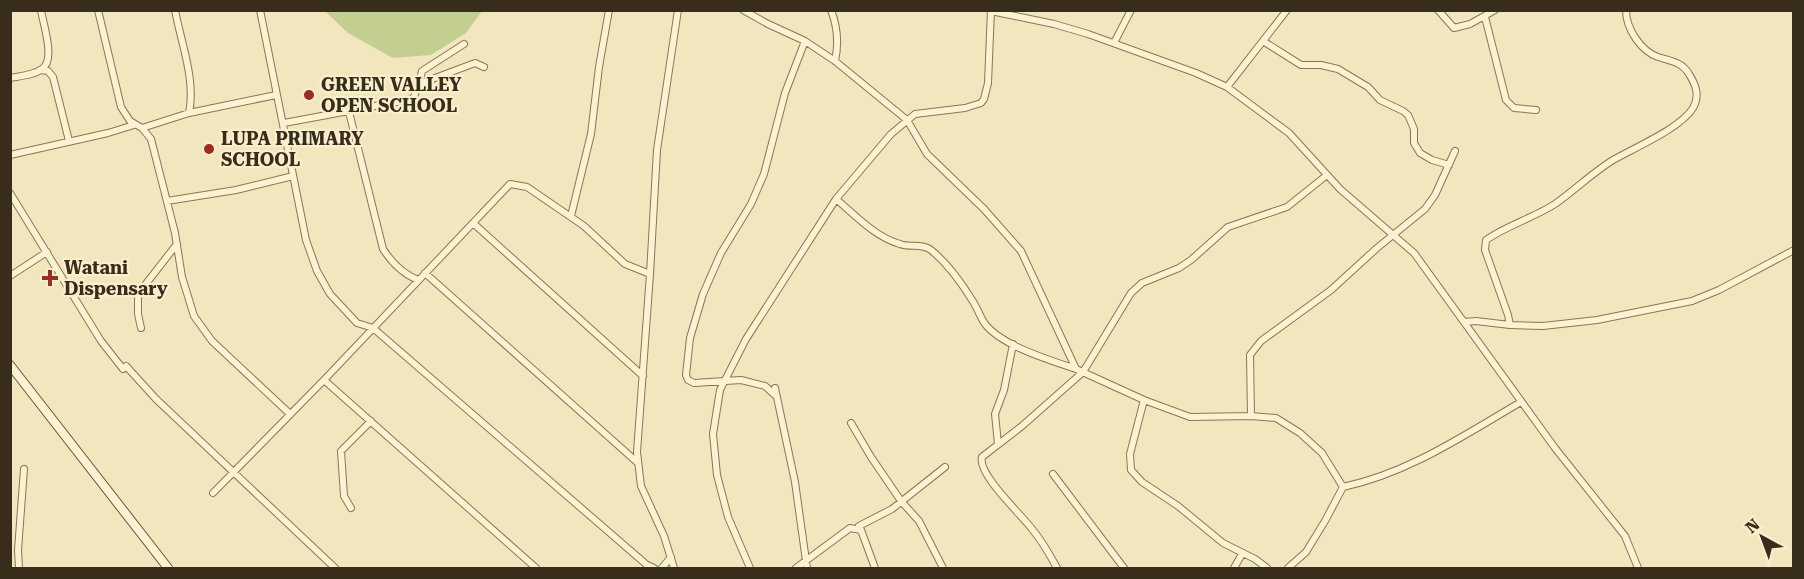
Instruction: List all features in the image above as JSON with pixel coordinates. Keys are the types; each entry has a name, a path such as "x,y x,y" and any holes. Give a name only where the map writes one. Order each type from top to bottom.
{"main road":[{"path":"10,365 168,568"}],"street":[{"path":"50,10 41,11 53,77 69,141"},
{"path":"98,10 121,107 126,116 142,128 151,139 177,244 182,277 195,316 212,341 290,414"},
{"path":"175,10 188,72 191,96 189,113"},
{"path":"260,10 306,240 317,271 330,294 357,324 373,328 654,568"},
{"path":"571,216 591,134 609,10"},
{"path":"674,568 664,536 641,486 637,452 651,274 657,150 678,10"},
{"path":"743,10 805,42 835,61 907,120 927,154 984,209 1021,251 1079,371"},
{"path":"831,10 838,35 835,61"},
{"path":"1114,43 1131,10"},
{"path":"1227,87 1287,10"},
{"path":"1438,10 1454,28 1485,17 1495,10"},
{"path":"1510,325 1485,250 1486,240 1555,204 1593,172 1665,131 1689,114 1695,106 1698,96 1688,72 1677,62 1655,56 1638,41 1627,22 1626,10"},
{"path":"750,568 728,517 717,475 713,434 718,397 725,380 746,339 836,199 891,134 920,112 966,108 981,103 984,99 988,83 991,11 1054,24 1196,73 1227,87 1289,133 1327,175 1414,253 1521,402 1624,536 1638,568"},
{"path":"1485,17 1506,100 1514,108 1536,110"},
{"path":"1263,41 1301,65 1321,65 1338,69 1368,87 1380,100 1408,115 1414,129 1414,143 1420,153 1432,160 1449,165"},
{"path":"776,396 765,386 741,380 694,383 688,380 686,375 690,338 703,294 751,204 764,174 785,93 805,42"},
{"path":"284,123 413,99 422,71 464,44"},
{"path":"41,70 47,65 49,55"},
{"path":"419,84 475,63 484,67"},
{"path":"10,78 41,70 48,71 53,77"},
{"path":"142,128 189,113 276,95"},
{"path":"349,112 383,249 389,259 408,276 418,280"},
{"path":"10,155 108,134 134,124"},
{"path":"1251,416 1251,352 1261,342 1331,291 1428,207 1455,151"},
{"path":"1058,568 1031,527 982,468 980,460 982,457 1022,426 1079,371 1139,284 1184,265 1228,227 1287,207 1327,175"},
{"path":"167,201 236,190 293,176"},
{"path":"213,493 510,184 527,187 571,216 625,264 651,274"},
{"path":"10,193 101,341 156,399 335,568"},
{"path":"836,199 866,225 892,241 900,245 930,249 952,272 986,324 1013,344 1144,400 1190,417 1276,418 1300,433 1322,453 1343,487"},
{"path":"473,223 643,376"},
{"path":"141,328 138,294 177,244"},
{"path":"1464,322 1543,326 1596,320 1692,301 1719,290 1794,250"},
{"path":"10,276 47,252"},
{"path":"425,273 638,463"},
{"path":"998,444 995,414 1004,390 1013,344"},
{"path":"324,380 536,568"},
{"path":"775,388 795,482 806,565"},
{"path":"1144,400 1130,454 1129,463 1134,474 1178,506 1211,534 1267,568"},
{"path":"1288,568 1306,552 1326,521 1343,487 1377,477 1437,452 1521,402"},
{"path":"351,508 344,496 341,451 371,421"},
{"path":"851,423 901,501 919,521 943,568"},
{"path":"875,568 859,526 901,501 945,467"},
{"path":"19,568 18,550 24,469"},
{"path":"1053,474 1124,568"},
{"path":"796,568 806,565 850,528 861,530"},
{"path":"1234,568 1242,554"},
{"path":"662,568 671,557"}],"green space":[{"path":"325,11 482,11 466,33 431,55 393,58 348,33"}],"place":[{"name":"GREEN VALLEY OPEN SCHOOL","path":"309,95"},
{"name":"LUPA PRIMARY SCHOOL","path":"209,149"},
{"name":"Watani Dispensary","path":"50,278"}]}
